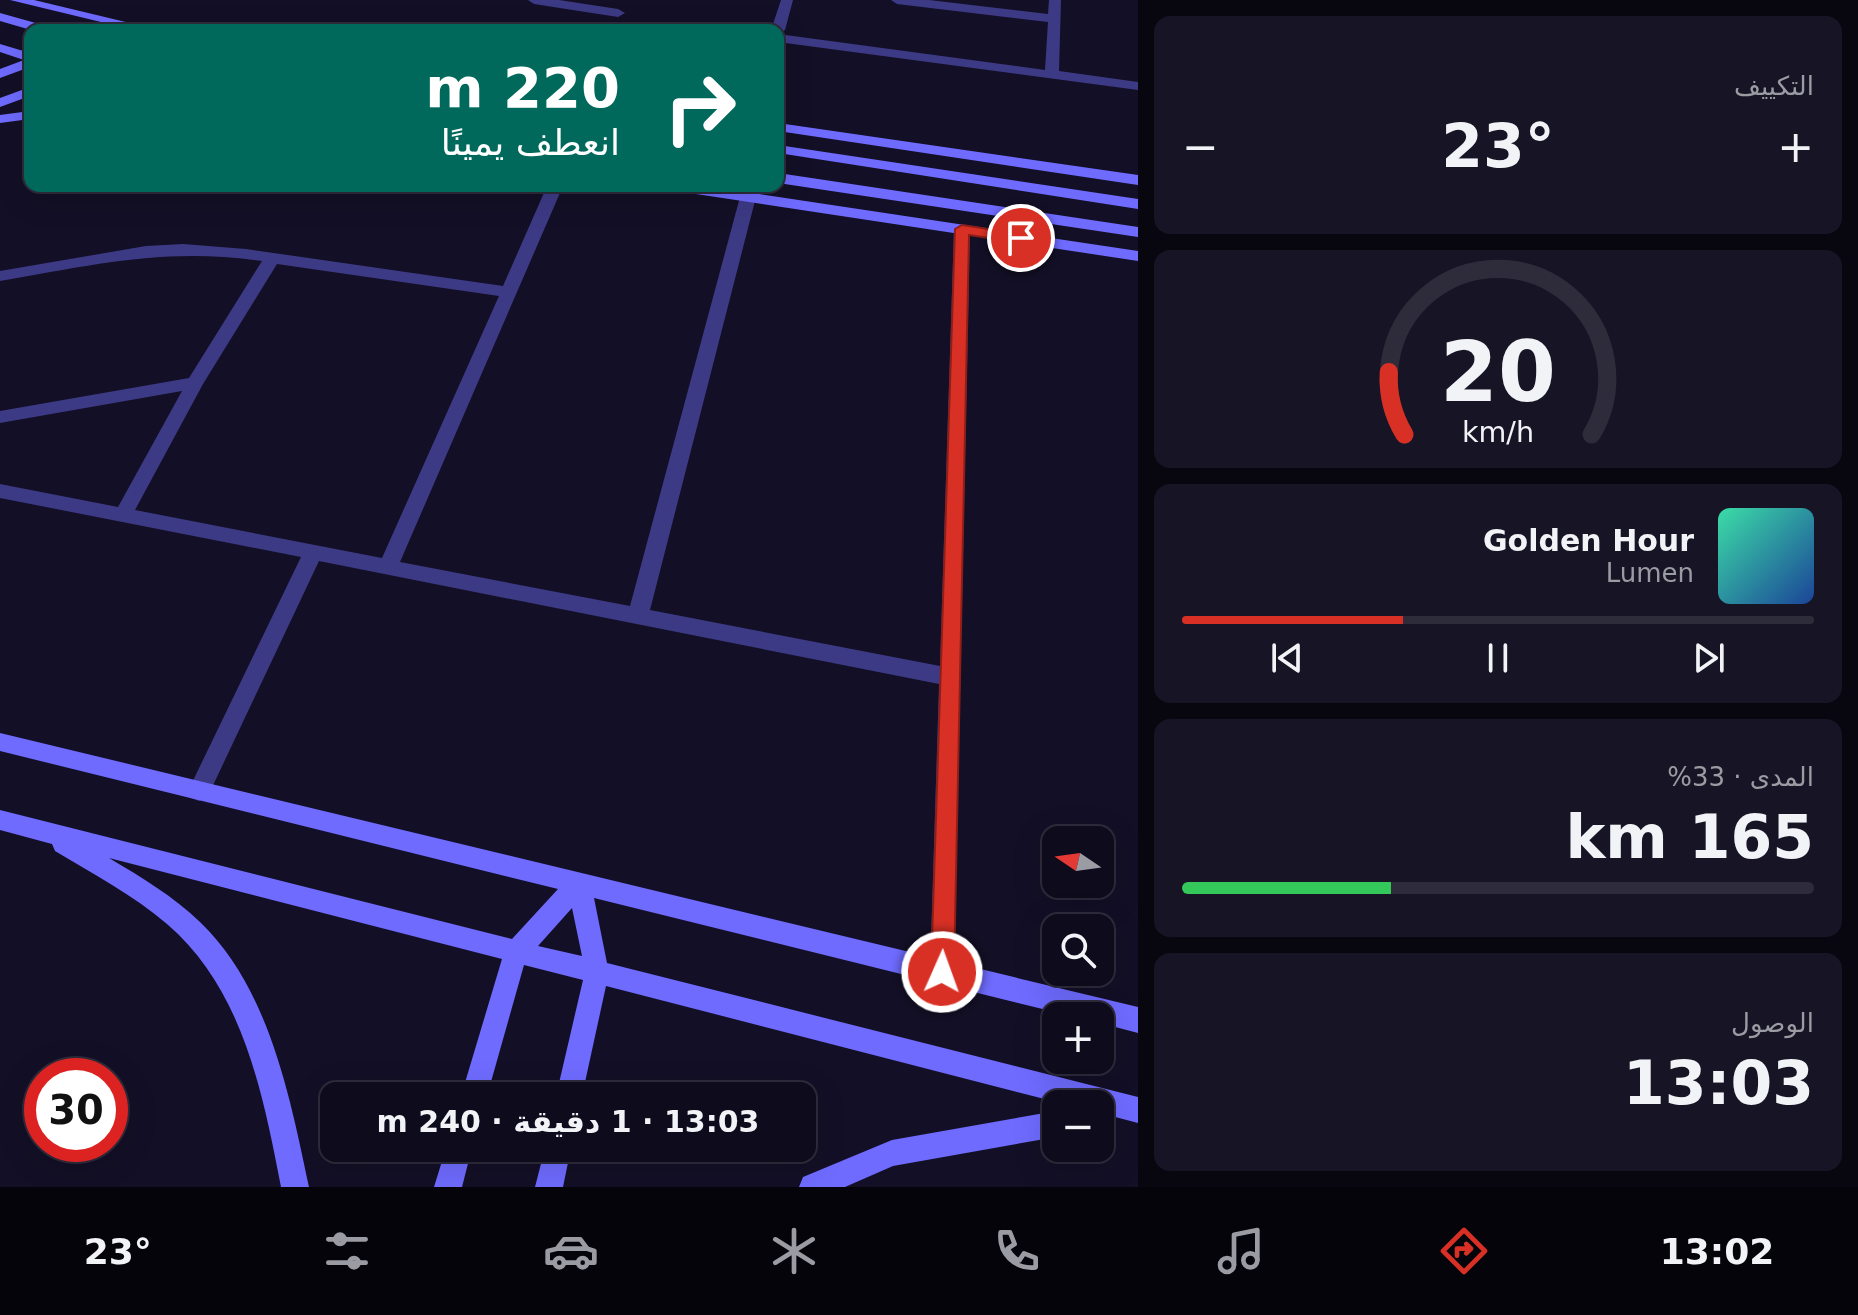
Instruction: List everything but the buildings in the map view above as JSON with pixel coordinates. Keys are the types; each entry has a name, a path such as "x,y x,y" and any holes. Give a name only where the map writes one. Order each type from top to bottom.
{"street":[{"path":"16,0 125,24"},
{"path":"534,0 621,6"},
{"path":"780,24 787,0"},
{"path":"897,0 1054,19"},
{"path":"1052,75 1055,0"},
{"path":"0,17 24,24"},
{"path":"784,39 1138,86"},
{"path":"0,48 24,58"},
{"path":"0,74 24,63"},
{"path":"0,103 24,93"},
{"path":"0,119 24,116"},
{"path":"784,128 1138,180"},
{"path":"882,144 983,181"},
{"path":"784,150 1138,204"},
{"path":"784,179 1138,232"},
{"path":"388,567 552,192"},
{"path":"715,192 1138,256"},
{"path":"638,616 748,197"},
{"path":"942,972 962,229"},
{"path":"0,276 146,251 183,249 272,258 508,292"},
{"path":"123,515 195,383 272,258"},
{"path":"0,417 195,383"},
{"path":"0,491 950,677"},
{"path":"199,791 313,552"},
{"path":"0,742 1138,1020"},
{"path":"0,820 1138,1110"},
{"path":"43,831 156,900 208,947 232,987 261,1053 284,1133 295,1187"},
{"path":"478,1082 516,952 579,884"},
{"path":"572,1082 597,972 579,884"},
{"path":"1114,1114 1138,1110"},
{"path":"813,1187 892,1153 1042,1126"},
{"path":"448,1187 455,1162"},
{"path":"549,1187 555,1162"}],"route":[{"path":"942,972 962,229 1021,238"}]}
